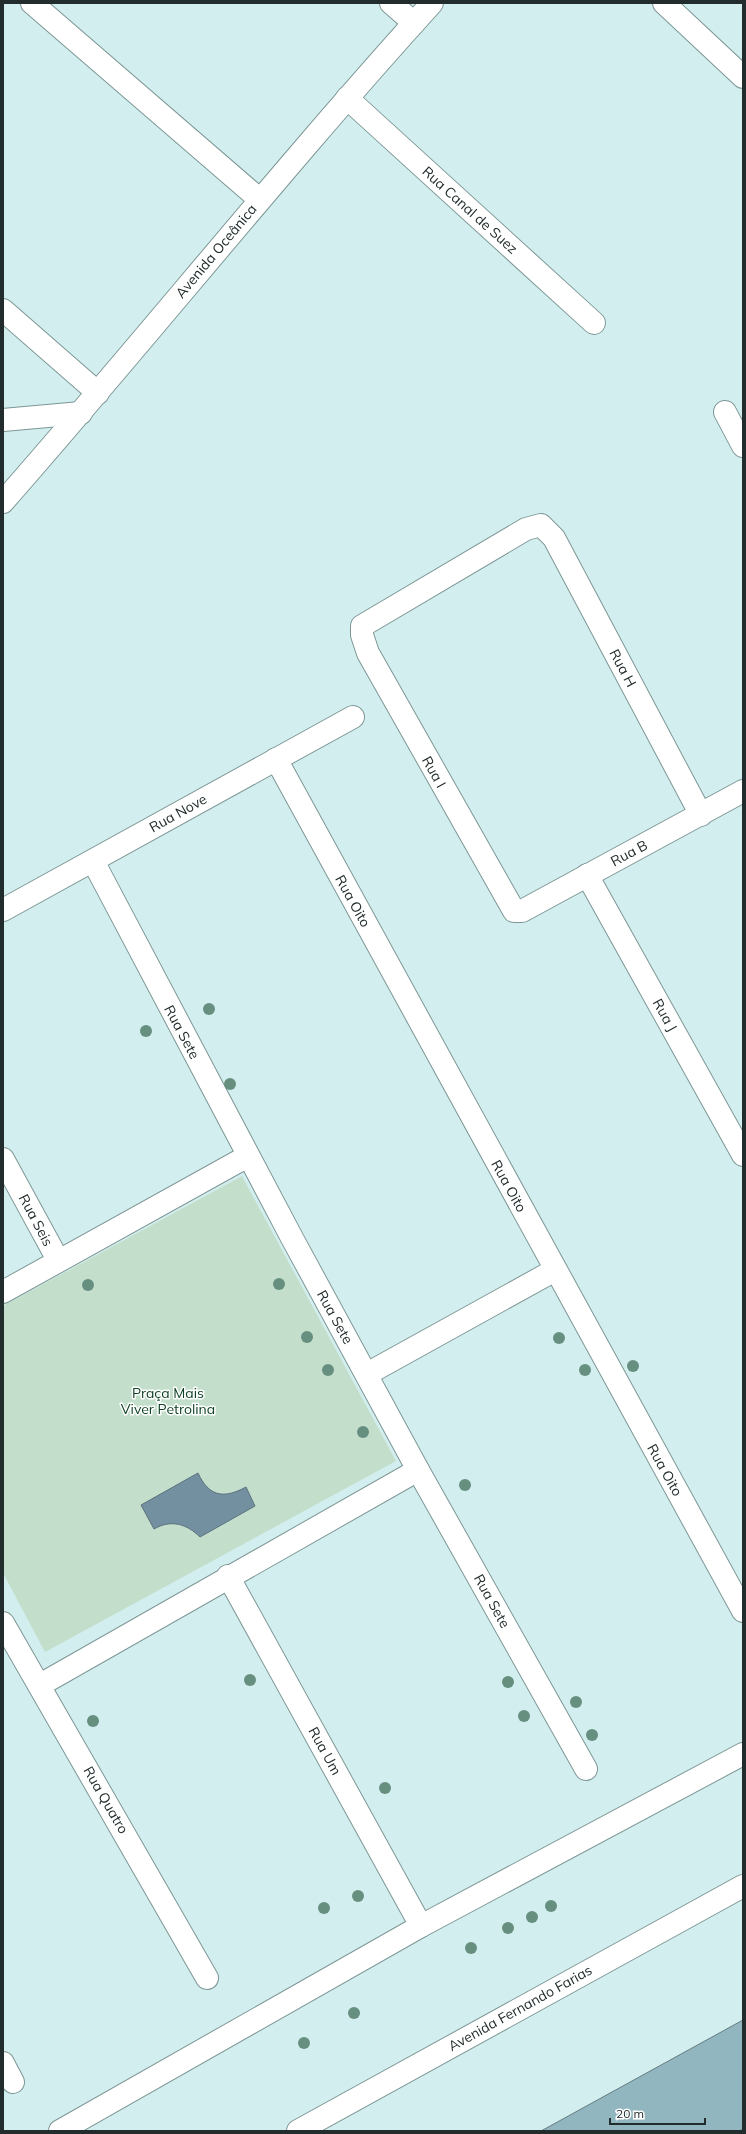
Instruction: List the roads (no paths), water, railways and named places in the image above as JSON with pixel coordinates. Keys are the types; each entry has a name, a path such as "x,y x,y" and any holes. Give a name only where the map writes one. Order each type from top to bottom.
{"street":[{"path":"32,3 259,199"},
{"path":"391,3 414,23"},
{"name":"Avenida Oceânica","path":"3,502 98,393 259,199 432,3"},
{"path":"664,3 743,77"},
{"name":"Rua Canal de Suez","path":"347,98 594,323"},
{"path":"3,310 98,393"},
{"path":"725,412 743,446"},
{"path":"3,420 81,413"},
{"name":"Rua I","path":"514,911 368,653 364,643 362,629 365,623 526,529 541,525"},
{"name":"Rua H","path":"541,525 554,538 701,815"},
{"name":"Rua Nove","path":"3,910 353,717"},
{"name":"Rua Oito","path":"276,759 743,1611"},
{"name":"Rua B","path":"514,911 522,910 701,815 743,791"},
{"name":"Rua Sete","path":"93,861 248,1156 418,1470 586,1769"},
{"name":"Rua J","path":"587,875 743,1155"},
{"path":"3,1292 58,1260 248,1156"},
{"name":"Rua Seis","path":"3,1159 58,1260"},
{"path":"367,1374 555,1270"},
{"path":"40,1685 228,1576 418,1470"},
{"name":"Rua Um","path":"228,1576 421,1926"},
{"name":"Rua Quatro","path":"4,1627 40,1685 207,1978"},
{"path":"60,2131 421,1926 743,1754"},
{"name":"Avenida Fernando Farias","path":"298,2131 743,1886"},
{"path":"3,2063 13,2082"}],"water":[{"path":"198,1473 207,1487 218,1494 231,1493 246,1487 255,1506 200,1537 190,1529 178,1524 167,1524 154,1529 141,1505"}],"park label":[{"name":"Praça Mais Viver Petrolina","path":"168,1402"}]}
